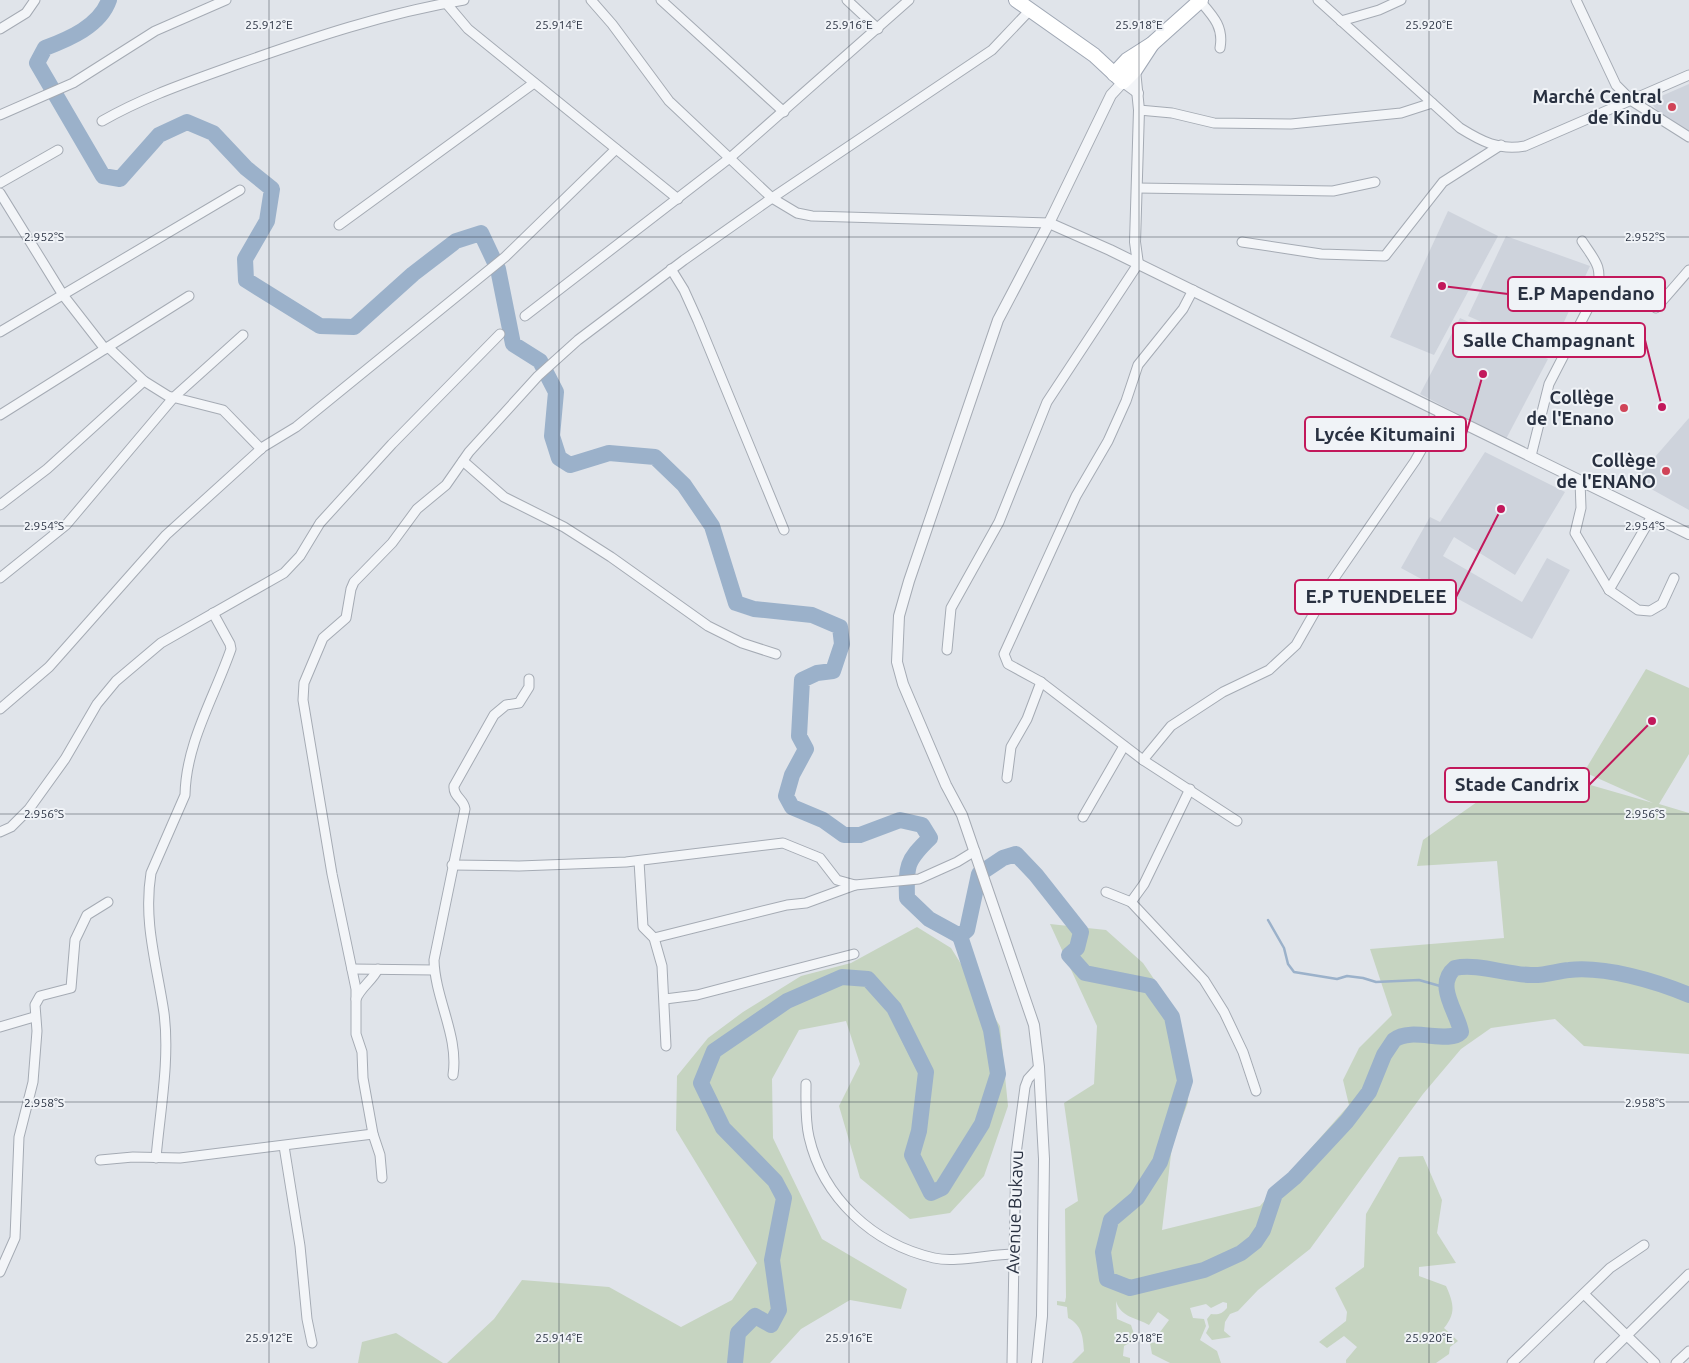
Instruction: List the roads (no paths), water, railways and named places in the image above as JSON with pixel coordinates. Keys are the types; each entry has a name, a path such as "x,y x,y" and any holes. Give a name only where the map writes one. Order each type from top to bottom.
{"main road":[{"path":"1016,0 1094,55 1119,78 1152,44 1201,0"},
{"path":"1094,55 1131,65"}],"street":[{"path":"0,29 25,14 35,0"},
{"path":"0,116 73,83 155,31 226,0"},
{"path":"102,121 156,93 350,26 420,7 464,0"},
{"path":"591,0 612,24 669,100 772,198 797,214 1049,223 1193,290 1689,534"},
{"path":"661,0 784,112"},
{"path":"847,0 878,29"},
{"path":"525,316 731,157 909,0"},
{"path":"1201,0 1219,24 1222,36 1220,48"},
{"path":"1318,0 1460,128 1485,144 1525,146 1689,75"},
{"path":"1341,21 1379,10 1401,0"},
{"path":"1576,0 1616,85 1632,101 1689,137"},
{"path":"446,3 468,29 678,199"},
{"path":"382,1178 380,1155 373,1134 363,1078 362,1052 356,1034 356,999 352,969 309,742 303,700 304,683 323,638 346,618 354,582 392,543 417,509 446,485 462,461 538,376 578,340 672,269 772,198 992,50 1030,10"},
{"path":"947,650 951,608 999,522 1047,402 1138,264 1136,242 1138,93 1131,65"},
{"path":"1037,1363 1042,1316 1044,1159 1040,1067 1034,1025 962,816 946,785 903,684 897,662 899,616 909,581 998,320 1049,223 1119,78 1138,93"},
{"path":"339,225 534,83"},
{"path":"1138,110 1172,113 1214,123 1291,124 1401,112 1432,103"},
{"path":"1242,242 1320,254 1385,256 1443,182 1501,145"},
{"path":"0,709 49,667 166,535 261,449 296,428 505,257 616,149"},
{"path":"0,183 58,150"},
{"path":"1137,188 1333,190 1375,182"},
{"path":"0,332 240,190"},
{"path":"0,194 63,295 107,348 144,381 174,397 223,410 261,449"},
{"path":"1531,456 1549,384 1597,291 1601,276 1598,265 1582,241"},
{"path":"672,269 698,321 784,530"},
{"path":"1656,308 1687,275"},
{"path":"1193,290 1184,309 1138,365 1126,401 1108,442 1076,496 1005,649 1005,659 1008,664 1040,682 1144,760 1237,821"},
{"path":"0,415 189,296"},
{"path":"0,832 11,827 29,809 65,759 98,704 116,681 161,643 284,573 300,556 320,523 418,416 500,334"},
{"path":"0,578 66,525 174,397 243,335"},
{"path":"0,505 47,469 144,381"},
{"path":"1144,760 1171,726 1223,692 1269,670 1296,645 1333,580 1415,461 1442,413"},
{"path":"462,461 504,497 564,527 611,557 708,626 742,642 776,654"},
{"path":"1580,481 1581,508 1574,533 1609,590 1638,610 1650,611 1662,604 1674,578"},
{"path":"1609,590 1652,516"},
{"path":"156,1158 166,1053 164,1014 148,918 149,886 151,873 185,795 184,785 188,758 196,734 231,649 214,613"},
{"path":"452,1075 455,1057 434,970 434,960 465,809 464,805 455,796 454,786 494,715 506,705 518,702 528,687 529,679"},
{"path":"1007,778 1011,747 1027,719 1040,682"},
{"path":"1083,818 1124,746"},
{"path":"1131,902 1144,884 1190,789"},
{"path":"452,865 519,866 639,861 786,843 820,858 837,880 855,885"},
{"path":"654,938 791,904 806,903 855,885 919,880 976,854"},
{"path":"639,861 643,927 654,938 662,966 666,1046"},
{"path":"1106,892 1131,902 1204,980 1243,1052 1256,1091"},
{"path":"0,1272 15,1238 18,1137 33,1082 36,1032 35,1005 40,996 71,988 75,940 87,915 108,902"},
{"path":"665,999 697,995 854,954"},
{"path":"352,969 434,970"},
{"path":"356,999 360,989 372,979 378,969"},
{"path":"0,1027 34,1017"},
{"name":"Avenue Bukavu","path":"1012,1363 1017,1144 1025,1087 1028,1079 1040,1067"},
{"path":"806,1084 808,1137 818,1162 841,1204 873,1232 896,1245 936,1258 1014,1254"},
{"path":"100,1160 180,1158 373,1134"},
{"path":"284,1146 300,1246 306,1319 312,1344"},
{"path":"1512,1363 1610,1268 1644,1245"},
{"path":"1599,1363 1689,1274"},
{"path":"1584,1294 1656,1363"},
{"path":"1676,1363 1689,1351"}],"waterway":[{"path":"109,0 99,17 73,36 45,48 37,63 103,176 120,179 159,135 187,122 213,133 246,168 272,189 267,221 245,259 246,280 320,326 354,327 413,274 456,241 481,233 498,269 513,344 540,361 556,392 552,436 559,458 570,465 609,453 655,457 684,485 712,526 736,603 754,609 812,615 840,627 842,644 833,671 817,673 802,680 799,736 806,749 792,775 786,796 792,807 823,820 844,835 860,835 900,820 922,825 930,838 916,853 909,865 907,898 929,919 960,936 967,930 979,874 1003,858 1016,854 1036,875 1081,932 1077,948 1069,955 1085,973 1150,986 1172,1017 1185,1081 1160,1162 1137,1198 1111,1220 1103,1252 1107,1279 1130,1288 1204,1270 1241,1253 1255,1242 1263,1230 1275,1194 1294,1178 1347,1121 1369,1092 1384,1055 1394,1040 1410,1035 1448,1037 1455,1036 1461,1032 1447,991 1449,975 1455,968 1473,967 1536,975 1569,970 1598,970 1646,980 1689,995"},
{"path":"1268,920 1284,948 1288,964 1294,972 1337,979 1347,976 1376,982 1419,980 1447,988"},
{"path":"735,1363 738,1333 755,1316 771,1325 779,1310 772,1260 784,1198 775,1181 723,1128 701,1083 714,1051 787,1001 842,977 868,979 894,1008 926,1072 919,1131 912,1155 931,1193 942,1188 982,1124 998,1074 991,1030 960,936"}],"place":[{"name":"Marché Central de Kindu","path":"1672,107"},
{"name":"E.P Mapendano","path":"1442,286"},
{"name":"Lycée Kitumaini","path":"1483,374"},
{"name":"Salle Champagnant","path":"1662,407"},
{"name":"Collège de l'Enano","path":"1624,408"},
{"name":"Collège de l'ENANO","path":"1666,471"},
{"name":"E.P TUENDELEE","path":"1501,509"},
{"name":"Stade Candrix","path":"1652,721"}]}
